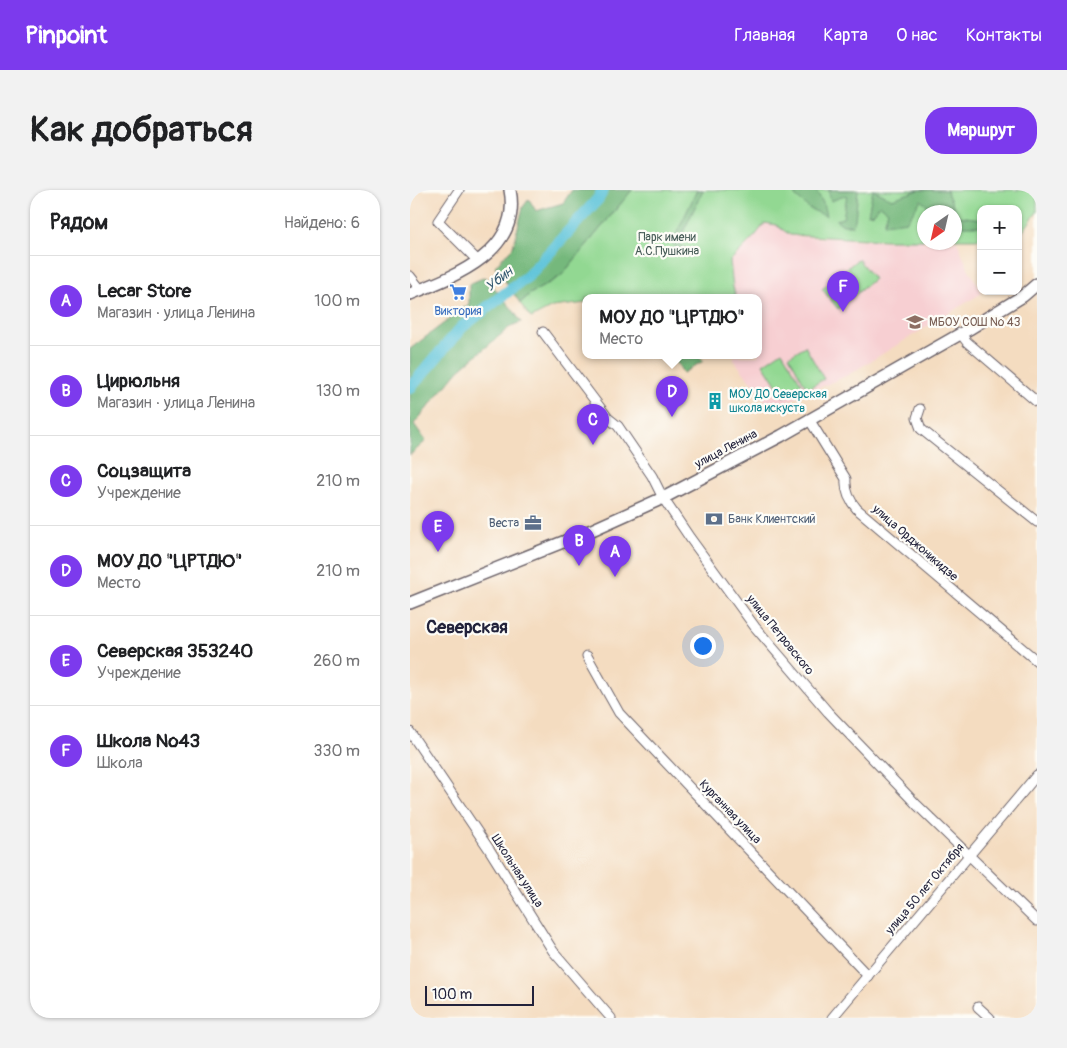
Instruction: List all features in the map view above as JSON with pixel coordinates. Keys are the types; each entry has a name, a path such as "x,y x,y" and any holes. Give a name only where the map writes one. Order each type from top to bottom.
{"street":[{"path":"459,190 438,221 477,260"},
{"path":"410,276 415,292 466,269 489,252 506,233 512,214 513,203 510,190"},
{"name":"улица Ленина","path":"410,603 583,534 662,498 809,420 961,334 1023,296 1037,284"},
{"name":"улица Петровского","path":"543,332 608,418 618,426 652,476 662,498 755,627 828,712 917,804 1037,921"},
{"path":"961,334 1037,402"},
{"path":"920,409 917,418 921,429 1037,522"},
{"name":"улица Орджоникидзе","path":"809,420 846,479 845,490 857,510 1037,661"},
{"name":"Курганная улица","path":"587,656 619,713 868,976"},
{"name":"Школьная улица","path":"410,732 489,849 553,951 611,1018"},
{"name":"улица 50 лет Октября","path":"832,1018 1037,775"},
{"path":"978,1007 990,1018"}],"shaded area":[{"path":"765,223 775,223 790,236 885,241 917,240 917,250 961,250 977,284 977,295 979,295 848,375 771,409 734,360 762,359 762,294 735,294 730,261"}],"green space":[{"path":"572,190 632,190 561,276 530,294 520,303 495,266 513,247 523,207 529,199 536,211 563,203"},
{"name":"Парк имени А.С.Пушкина","path":"632,190 1037,190 1037,212 1022,233 1022,205 977,205 977,239 962,239 962,205 917,205 917,240 790,235 776,225 765,223 730,261 735,294 582,294 582,303 552,307 531,318 520,303 530,294 561,276"},
{"path":"697,190 703,190 679,241 689,251 685,254 672,243"},
{"path":"795,190 816,190 823,203 826,216 810,209 795,196"},
{"path":"828,190 858,190 853,225 843,225 836,220 843,218 847,195 831,201"},
{"path":"873,190 892,199 919,190 947,190 953,205 926,205 921,200 907,221 884,224 888,211 880,205 874,213 868,214"},
{"path":"962,217 977,218 977,226 962,226"},
{"path":"858,259 874,279 838,309 822,289"},
{"path":"485,277 521,322 511,326 459,370 414,424 426,441 410,455 410,349 469,304 469,284"},
{"path":"805,346 824,379 807,389 789,356"},
{"path":"782,351 803,386 784,397 763,364"},
{"path":"675,359 701,359 703,361 683,373"}],"waterway":[{"name":"Убин","path":"410,388 462,327 528,276 598,199 603,190"}],"place":[{"name":"Виктория","path":"458,292"},
{"name":"Школа №43","path":"843,312"},
{"name":"МБОУ СОШ № 43","path":"915,322"},
{"name":"МОУ ДО Северская школа искуств","path":"715,401"},
{"name":"МОУ ДО \"ЦРТДЮ\"","path":"672,417"},
{"name":"Соцзащита","path":"593,445"},
{"name":"Банк Клиентский","path":"714,519"},
{"name":"Веста","path":"533,523"},
{"name":"Северская 353240","path":"438,552"},
{"name":"Цирюльня","path":"579,566"},
{"name":"Lecar Store","path":"615,577"}],"district":[{"name":"Северская","path":"467,627"}]}
